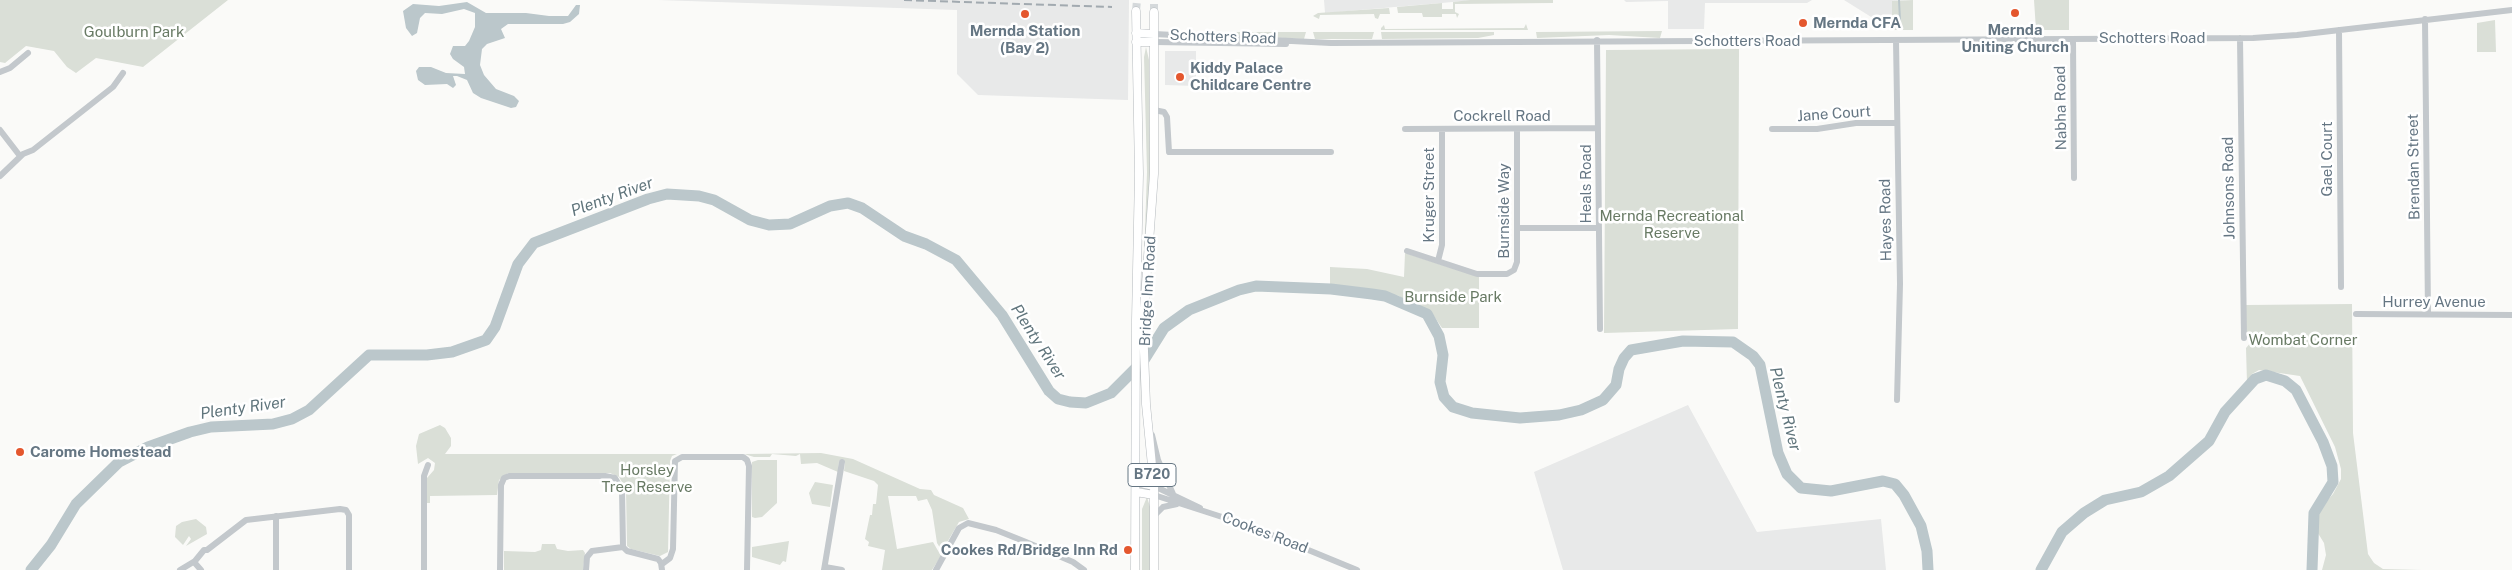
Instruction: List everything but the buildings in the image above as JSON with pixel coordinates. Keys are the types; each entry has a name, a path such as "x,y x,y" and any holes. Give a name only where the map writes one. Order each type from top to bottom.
{"main road":[{"name":"Bridge Inn Road","path":"1135,570 1139,174 1136,11"},
{"name":"Bridge Inn Road","path":"1154,12 1154,174 1143,325 1146,404 1154,486 1154,570"},
{"name":"Schotters Road","path":"1136,38 1154,38"},
{"name":"Cookes Road","path":"1136,482 1154,486"},
{"name":"Cookes Road","path":"1136,492 1154,495"}],"street":[{"name":"Schotters Road","path":"1154,38 1251,44 1597,40 2240,38 2275,37 2512,10"},
{"name":"Brendan Street","path":"2425,19 2428,314"},
{"name":"Gael Court","path":"2339,30 2340,287"},
{"name":"Johnsons Road","path":"2240,38 2244,338"},
{"name":"Nabha Road","path":"2072,39 2074,178"},
{"name":"Heals Road","path":"1597,40 1600,329"},
{"name":"Hayes Road","path":"1896,40 1900,284 1896,400"},
{"path":"0,72 10,68 28,53"},
{"path":"0,176 13,166 20,156 33,150 113,87 123,73"},
{"path":"1154,110 1164,112 1167,117 1168,152 1332,152"},
{"name":"Jane Court","path":"1772,129 1817,129 1856,123 1896,123"},
{"name":"Cockrell Road","path":"1405,129 1598,128"},
{"name":"Kruger Street","path":"1438,261 1442,246 1442,129"},
{"name":"Burnside Way","path":"1407,251 1477,274 1510,273 1517,265 1516,129"},
{"path":"0,130 20,156"},
{"path":"1517,228 1599,228"},
{"name":"Hurrey Avenue","path":"2356,314 2512,315"},
{"path":"1146,404 1158,460 1173,494"},
{"path":"500,570 501,485 504,478 509,476 605,476 615,478 622,490 624,547 627,551 661,565 671,555 673,546 675,461 680,458 694,457 743,457 747,460 749,534 747,570"},
{"path":"842,462 824,568 842,570"},
{"path":"424,570 424,476 428,466"},
{"name":"Cookes Road","path":"1154,486 1201,509"},
{"name":"Cookes Road","path":"1154,495 1201,509 1274,535 1357,570"},
{"path":"1154,516 1164,507 1181,504"},
{"path":"186,570 197,565 204,550 207,550 246,520 346,510 349,516 349,570"},
{"path":"276,516 276,570"},
{"path":"936,570 959,528 968,523 996,530 1048,551 1073,562 1084,570"},
{"path":"586,570 586,560 590,553 624,547"},
{"path":"180,570 197,565"}],"shaded area":[{"path":"658,0 1129,0 1128,100 978,95 957,74 957,10"},
{"path":"1324,0 1476,0 1325,13"},
{"path":"1624,0 1812,0 1807,3 1705,3 1704,29 1668,29 1668,1 1626,2"},
{"path":"1844,0 1907,0 1892,1 1892,30"},
{"path":"467,2 486,13 526,13 549,16 568,16 576,5 580,5 579,14 570,22 563,24 508,24 501,29 505,38 487,44 482,49 480,65 484,75 496,89 514,96 519,101 516,107 511,108 481,98 473,93 467,80 457,76 453,76 456,85 453,88 447,84 425,85 418,80 416,71 419,67 431,67 446,73 465,74 464,67 453,59 450,54 453,46 465,46 469,41 475,27 475,13 464,9 442,14 425,13 420,18 417,33 412,36 406,28 403,11 413,4 439,6"},
{"name":"Kiddy Palace Childcare Centre","path":"1165,51 1196,51 1196,86 1165,85"},
{"path":"1688,405 1757,532 1881,519 1886,570 1563,570 1534,472"}],"green space":[{"name":"Goulburn Park","path":"0,0 228,0 143,67 96,58 76,73 67,67 54,51 26,46 5,63 0,62"},
{"path":"1470,0 1553,0 1553,3 1455,4 1455,12 1459,14 1457,18 1456,14 1442,14 1442,17 1423,17 1422,13 1398,13 1397,7 1442,3 1442,9 1453,9 1453,2"},
{"path":"1913,0 1913,30 1892,30 1892,1"},
{"path":"2034,0 2069,0 2069,30 2036,30"},
{"path":"1389,8 1390,14 1380,14 1378,19 1375,18 1374,14 1320,15 1319,19 1313,16 1318,13"},
{"path":"2495,20 2496,52 2477,52 2477,23"},
{"path":"1526,24 1528,30 1381,30 1384,25 1385,29 1524,28"},
{"path":"1662,31 1660,38 1609,35 1537,38 1536,32"},
{"path":"1176,32 1306,32 1304,39"},
{"path":"1313,32 1374,32 1372,39 1315,39"},
{"path":"1381,32 1494,32 1494,35 1478,38 1382,39"},
{"path":"1146,47 1149,60 1150,172 1147,251 1143,288 1147,172 1144,57"},
{"name":"Mernda Recreational Reserve","path":"1739,49 1738,329 1604,333 1606,50"},
{"name":"Burnside Park","path":"1405,253 1479,277 1479,328 1442,328 1432,313 1411,305 1399,296 1358,287 1351,289 1330,286 1330,267 1367,269 1404,277"},
{"name":"Wombat Corner","path":"2352,304 2353,433 2368,554 2374,563 2383,569 2422,570 2322,570 2326,555 2324,543 2316,530 2316,513 2333,494 2341,479 2341,469 2335,447 2300,376 2259,370 2252,374 2247,383 2246,348 2251,342 2246,329 2246,305"},
{"name":"Horsley Tree Reserve","path":"440,425 445,428 451,438 451,446 445,454 677,454 672,456 670,461 668,552 660,556 631,549 627,546 626,489 619,477 610,473 508,473 499,480 497,495 430,496 430,503 427,503 427,478 434,470 435,463 428,458 418,464 416,446 419,434"},
{"path":"821,453 853,459 920,489 931,490 934,495 963,508 969,519 959,522 942,551 937,543 932,510 927,499 918,501 916,496 888,496 897,549 933,542 941,556 932,570 882,570 885,550 868,546 869,542 865,539 873,504 876,504 878,485 874,481 844,471 845,462 839,461 838,472 817,463 801,464 800,454 796,456 772,454 770,457 754,457 744,454"},
{"path":"758,460 777,460 777,503 762,517 755,518 752,517 752,462"},
{"path":"815,482 833,485 830,507 812,504 809,493"},
{"path":"1147,497 1151,510 1150,570 1142,570 1142,509"},
{"path":"196,519 206,527 207,534 186,546 191,539 189,536 183,545 175,537 176,526 182,522"},
{"path":"789,541 786,562 783,561 780,565 752,557 752,547"},
{"path":"542,544 555,544 557,549 568,551 583,550 585,553 583,570 504,570 504,551 535,552 541,550"}],"waterway":[{"path":"1899,0 1900,20"},
{"name":"Plenty River","path":"31,570 51,545 76,504 119,462 148,447 190,432 211,427 273,424 292,419 309,410 369,355 427,355 452,352 486,340 495,327 518,264 534,243 648,199 667,194 699,196 714,200 750,220 769,225 790,224 830,206 848,203 862,208 904,236 926,244 956,260 1002,315 1049,391 1058,399 1070,402 1086,403 1111,393 1144,360 1164,328 1189,310 1239,290 1256,286 1331,289 1385,296 1427,314 1439,336 1443,355 1440,382 1444,397 1453,407 1472,413 1520,418 1559,415 1581,410 1603,400 1616,385 1619,369 1624,358 1631,350 1683,341 1733,342 1753,356 1760,365 1778,453 1787,474 1801,488 1831,491 1883,481 1895,484 1904,495 1921,526 1927,551 1928,570"},
{"name":"Plenty River","path":"2041,570 2062,532 2084,513 2105,500 2141,492 2169,476 2209,441 2225,412 2255,379 2266,375 2285,381 2296,390 2323,442 2332,466 2333,482 2314,513 2312,570"}],"tunnel":[{"path":"1136,11 1137,0"},
{"path":"1154,0 1154,12"}],"railway":[{"path":"904,0 1112,7"}],"place":[{"name":"Mernda Uniting Church","path":"2015,13"},
{"name":"Mernda Station (Bay 2)","path":"1025,14"},
{"name":"Mernda CFA","path":"1803,23"},
{"name":"Kiddy Palace Childcare Centre","path":"1180,77"},
{"name":"Carome Homestead","path":"20,452"},
{"name":"Cookes Rd/Bridge Inn Rd","path":"1128,550"}]}
